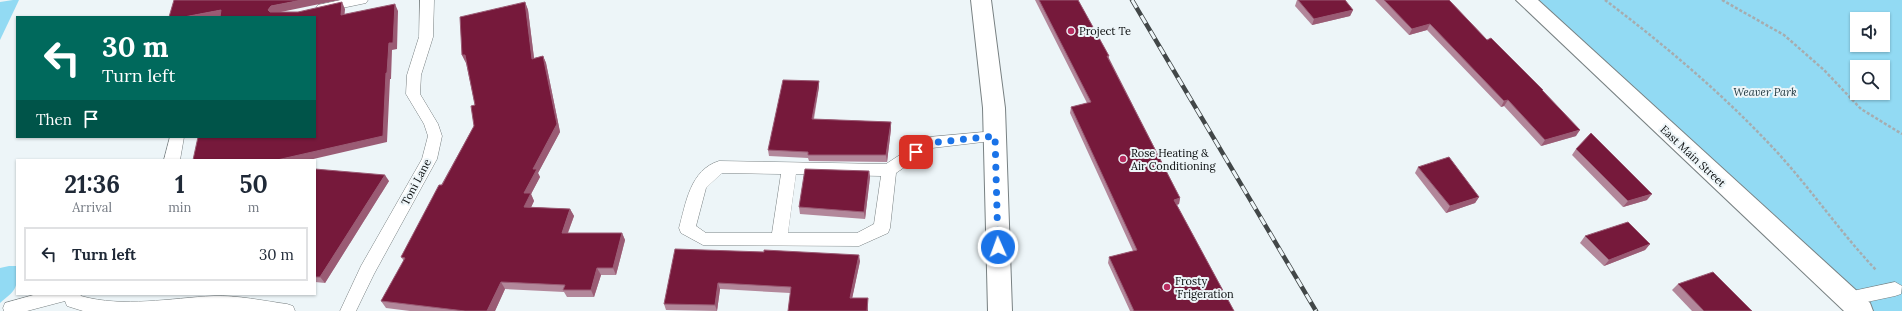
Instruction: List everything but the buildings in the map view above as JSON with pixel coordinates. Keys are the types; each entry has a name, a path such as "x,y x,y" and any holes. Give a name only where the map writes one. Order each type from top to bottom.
{"main road":[{"path":"981,0 994,108 1000,311"},
{"name":"East Main Street","path":"1526,0 1854,305"}],"lane":[{"path":"310,11 362,0"},
{"name":"Toni Lane","path":"348,311 367,271 429,159 435,136 431,124 413,94 414,76 426,37 428,0"},
{"path":"889,170 882,228 859,240 703,240 687,228 699,185 719,167 889,170 929,143 995,136"},
{"path":"172,159 177,138"},
{"path":"779,240 789,169"},
{"path":"1854,305 1895,289"},
{"path":"11,308 61,295"},
{"path":"72,295 73,301 95,307 151,309 216,303 287,311"},
{"path":"203,295 216,303"}],"path":[{"path":"1605,0 1691,67 1734,108 1778,153 1873,267 1895,289"},
{"path":"1722,0 1784,36 1824,70 1861,108 1902,134"}],"green space":[{"path":"19,0 0,40 0,2"},
{"name":"Weaver Park","path":"1531,0 1902,0 1902,311 1863,311"},
{"path":"16,266 15,288 0,303 0,268"}],"railway":[{"path":"1132,0 1316,311"}],"place":[{"name":"Project Te","path":"1071,31"},
{"name":"Rose Heating & Air Conditioning","path":"1123,159"},
{"name":"Frosty 'Frigeration","path":"1167,287"}],"route":[{"path":"916,152 929,143 995,136 998,247"}]}
